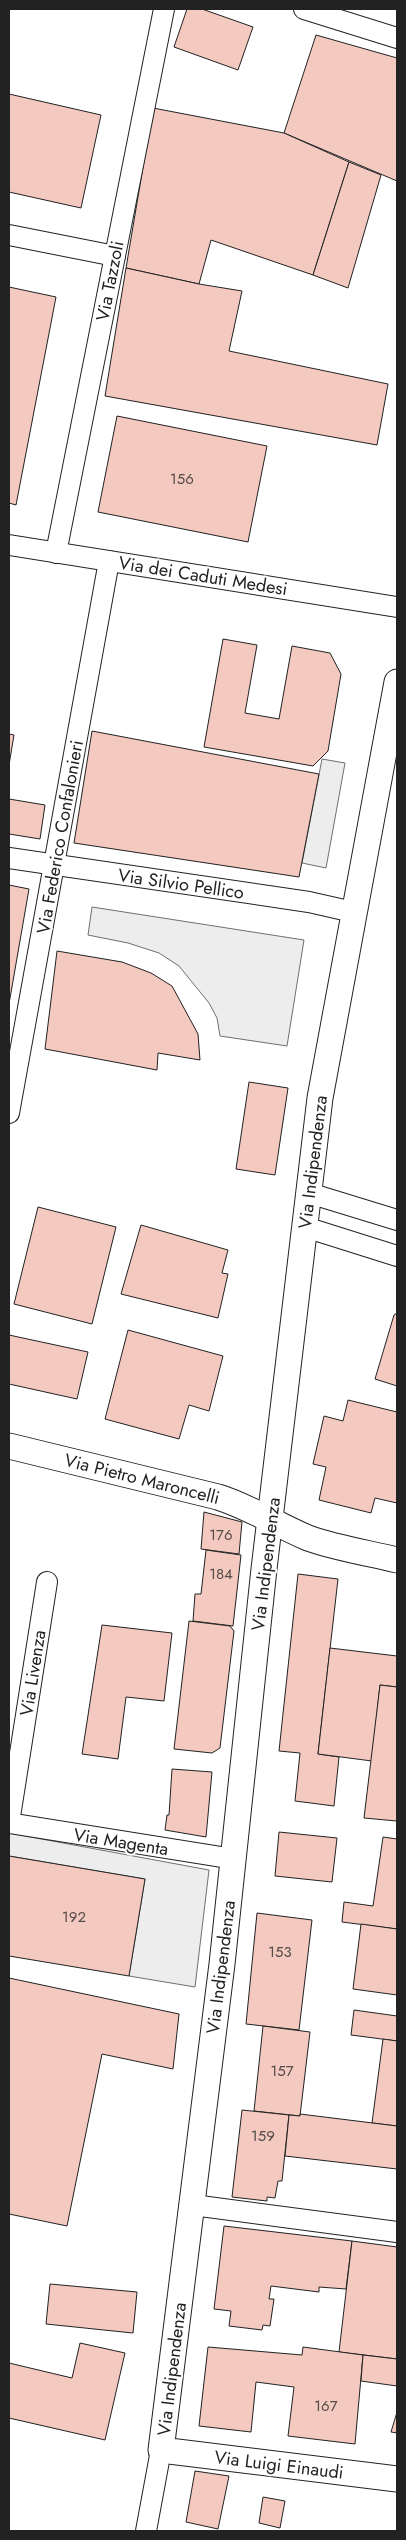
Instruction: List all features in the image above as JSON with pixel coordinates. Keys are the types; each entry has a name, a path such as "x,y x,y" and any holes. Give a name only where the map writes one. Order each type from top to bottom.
{"street":[{"name":"Via Tazzoli","path":"56,552 164,9"},
{"path":"304,9 397,38"},
{"path":"9,235 115,256"},
{"name":"Via dei Caduti Medesi","path":"9,545 397,607"},
{"name":"Via Federico Confalonieri","path":"9,1113 109,561"},
{"name":"Via Indipendenza","path":"161,2450 193,2205 234,1859 304,1227 324,1072 397,682"},
{"name":"Via Silvio Pellico","path":"9,858 309,902 353,912"},
{"path":"309,1193 397,1220"},
{"path":"304,1227 397,1256"},
{"name":"Via Pietro Maroncelli","path":"9,1446 218,1496 243,1505 271,1522 311,1539 397,1560"},
{"name":"Via Livenza","path":"9,1823 47,1582"},
{"name":"Via Magenta","path":"9,1823 234,1859"},
{"path":"193,2205 397,2232"},
{"path":"146,2531 161,2450"},
{"name":"Via Luigi Einaudi","path":"161,2450 397,2479"}],"shaded area":[{"path":"322,759 345,763 326,868 302,863"},
{"path":"92,907 304,940 287,1046 220,1036 217,1018 209,1003 179,966 159,953 128,943 88,935"},
{"path":"9,1833 209,1870 195,1987 129,1976 145,1879 9,1856"}],"building":[{"path":"187,9 202,9 253,27 238,70 174,47"},
{"path":"316,35 397,58 397,181 284,133"},
{"path":"9,94 101,115 81,208 9,192"},
{"path":"153,108 284,133 349,162 313,275 211,240 199,284 126,268"},
{"path":"349,162 381,175 348,288 313,275"},
{"path":"126,268 242,291 229,351 388,384 377,445 105,396"},
{"path":"9,287 56,297 16,505 9,503"},
{"path":"117,416 267,446 248,542 98,512"},
{"path":"223,639 257,645 245,713 279,719 292,646 330,653 341,674 328,751 313,766 204,747"},
{"path":"92,731 319,774 299,877 74,843"},
{"path":"9,734 14,735 9,765"},
{"path":"9,799 45,805 40,839 9,834"},
{"path":"9,885 29,889 9,1004"},
{"path":"57,951 122,962 151,973 172,986 198,1034 200,1060 158,1053 157,1070 45,1049"},
{"path":"249,1082 288,1088 275,1175 236,1169"},
{"path":"38,1207 116,1227 92,1324 14,1304"},
{"path":"141,1225 228,1250 222,1273 228,1274 218,1318 121,1294"},
{"path":"397,1313 397,1386 375,1379 394,1315"},
{"path":"128,1330 223,1356 209,1411 189,1405 179,1439 105,1419"},
{"path":"9,1335 88,1352 77,1399 9,1384"},
{"path":"348,1400 397,1412 397,1503 375,1498 371,1513 319,1500 326,1467 313,1464 324,1416 343,1421"},
{"path":"204,1512 242,1522 239,1554 201,1549"},
{"path":"206,1550 241,1555 233,1626 193,1621 195,1594 201,1594"},
{"path":"298,1574 338,1579 318,1754 339,1757 334,1806 295,1801 300,1753 279,1751"},
{"path":"189,1621 230,1626 234,1631 220,1748 212,1753 174,1749"},
{"path":"102,1625 172,1633 164,1701 126,1697 118,1759 82,1754"},
{"path":"330,1648 397,1656 397,1687 380,1685 372,1761 318,1754"},
{"path":"380,1685 397,1687 397,1821 364,1818"},
{"path":"172,1769 212,1772 206,1837 165,1830 167,1815 169,1815"},
{"path":"279,1832 337,1838 332,1882 275,1876"},
{"path":"383,1837 397,1839 397,1929 342,1922 344,1902 373,1906"},
{"path":"9,1856 145,1879 129,1976 9,1956"},
{"path":"257,1913 312,1920 299,2030 246,2024"},
{"path":"361,1924 397,1929 397,1995 353,1989"},
{"path":"9,1978 179,2014 173,2069 102,2054 67,2226 9,2214"},
{"path":"354,2010 397,2016 397,2041 351,2035"},
{"path":"263,2026 310,2032 300,2116 254,2111"},
{"path":"383,2039 397,2041 397,2126 372,2123"},
{"path":"242,2110 289,2115 282,2181 278,2181 275,2198 267,2197 267,2201 232,2197"},
{"path":"300,2114 397,2126 397,2169 285,2156 289,2115 300,2116"},
{"path":"224,2226 352,2241 346,2289 319,2287 319,2292 271,2286 269,2299 274,2299 270,2326 263,2325 262,2330 229,2326 231,2311 214,2309"},
{"path":"352,2241 397,2247 397,2359 339,2352"},
{"path":"50,2284 137,2292 133,2333 46,2324"},
{"path":"80,2343 125,2353 105,2440 9,2418 9,2363 72,2378"},
{"path":"208,2347 302,2355 303,2347 363,2355 355,2444 288,2436 294,2387 256,2382 251,2432 199,2426"},
{"path":"363,2355 397,2359 397,2386 361,2381"},
{"path":"397,2412 397,2433 391,2432"},
{"path":"195,2471 229,2476 218,2529 186,2522"},
{"path":"263,2497 285,2501 280,2528 259,2523"}]}
